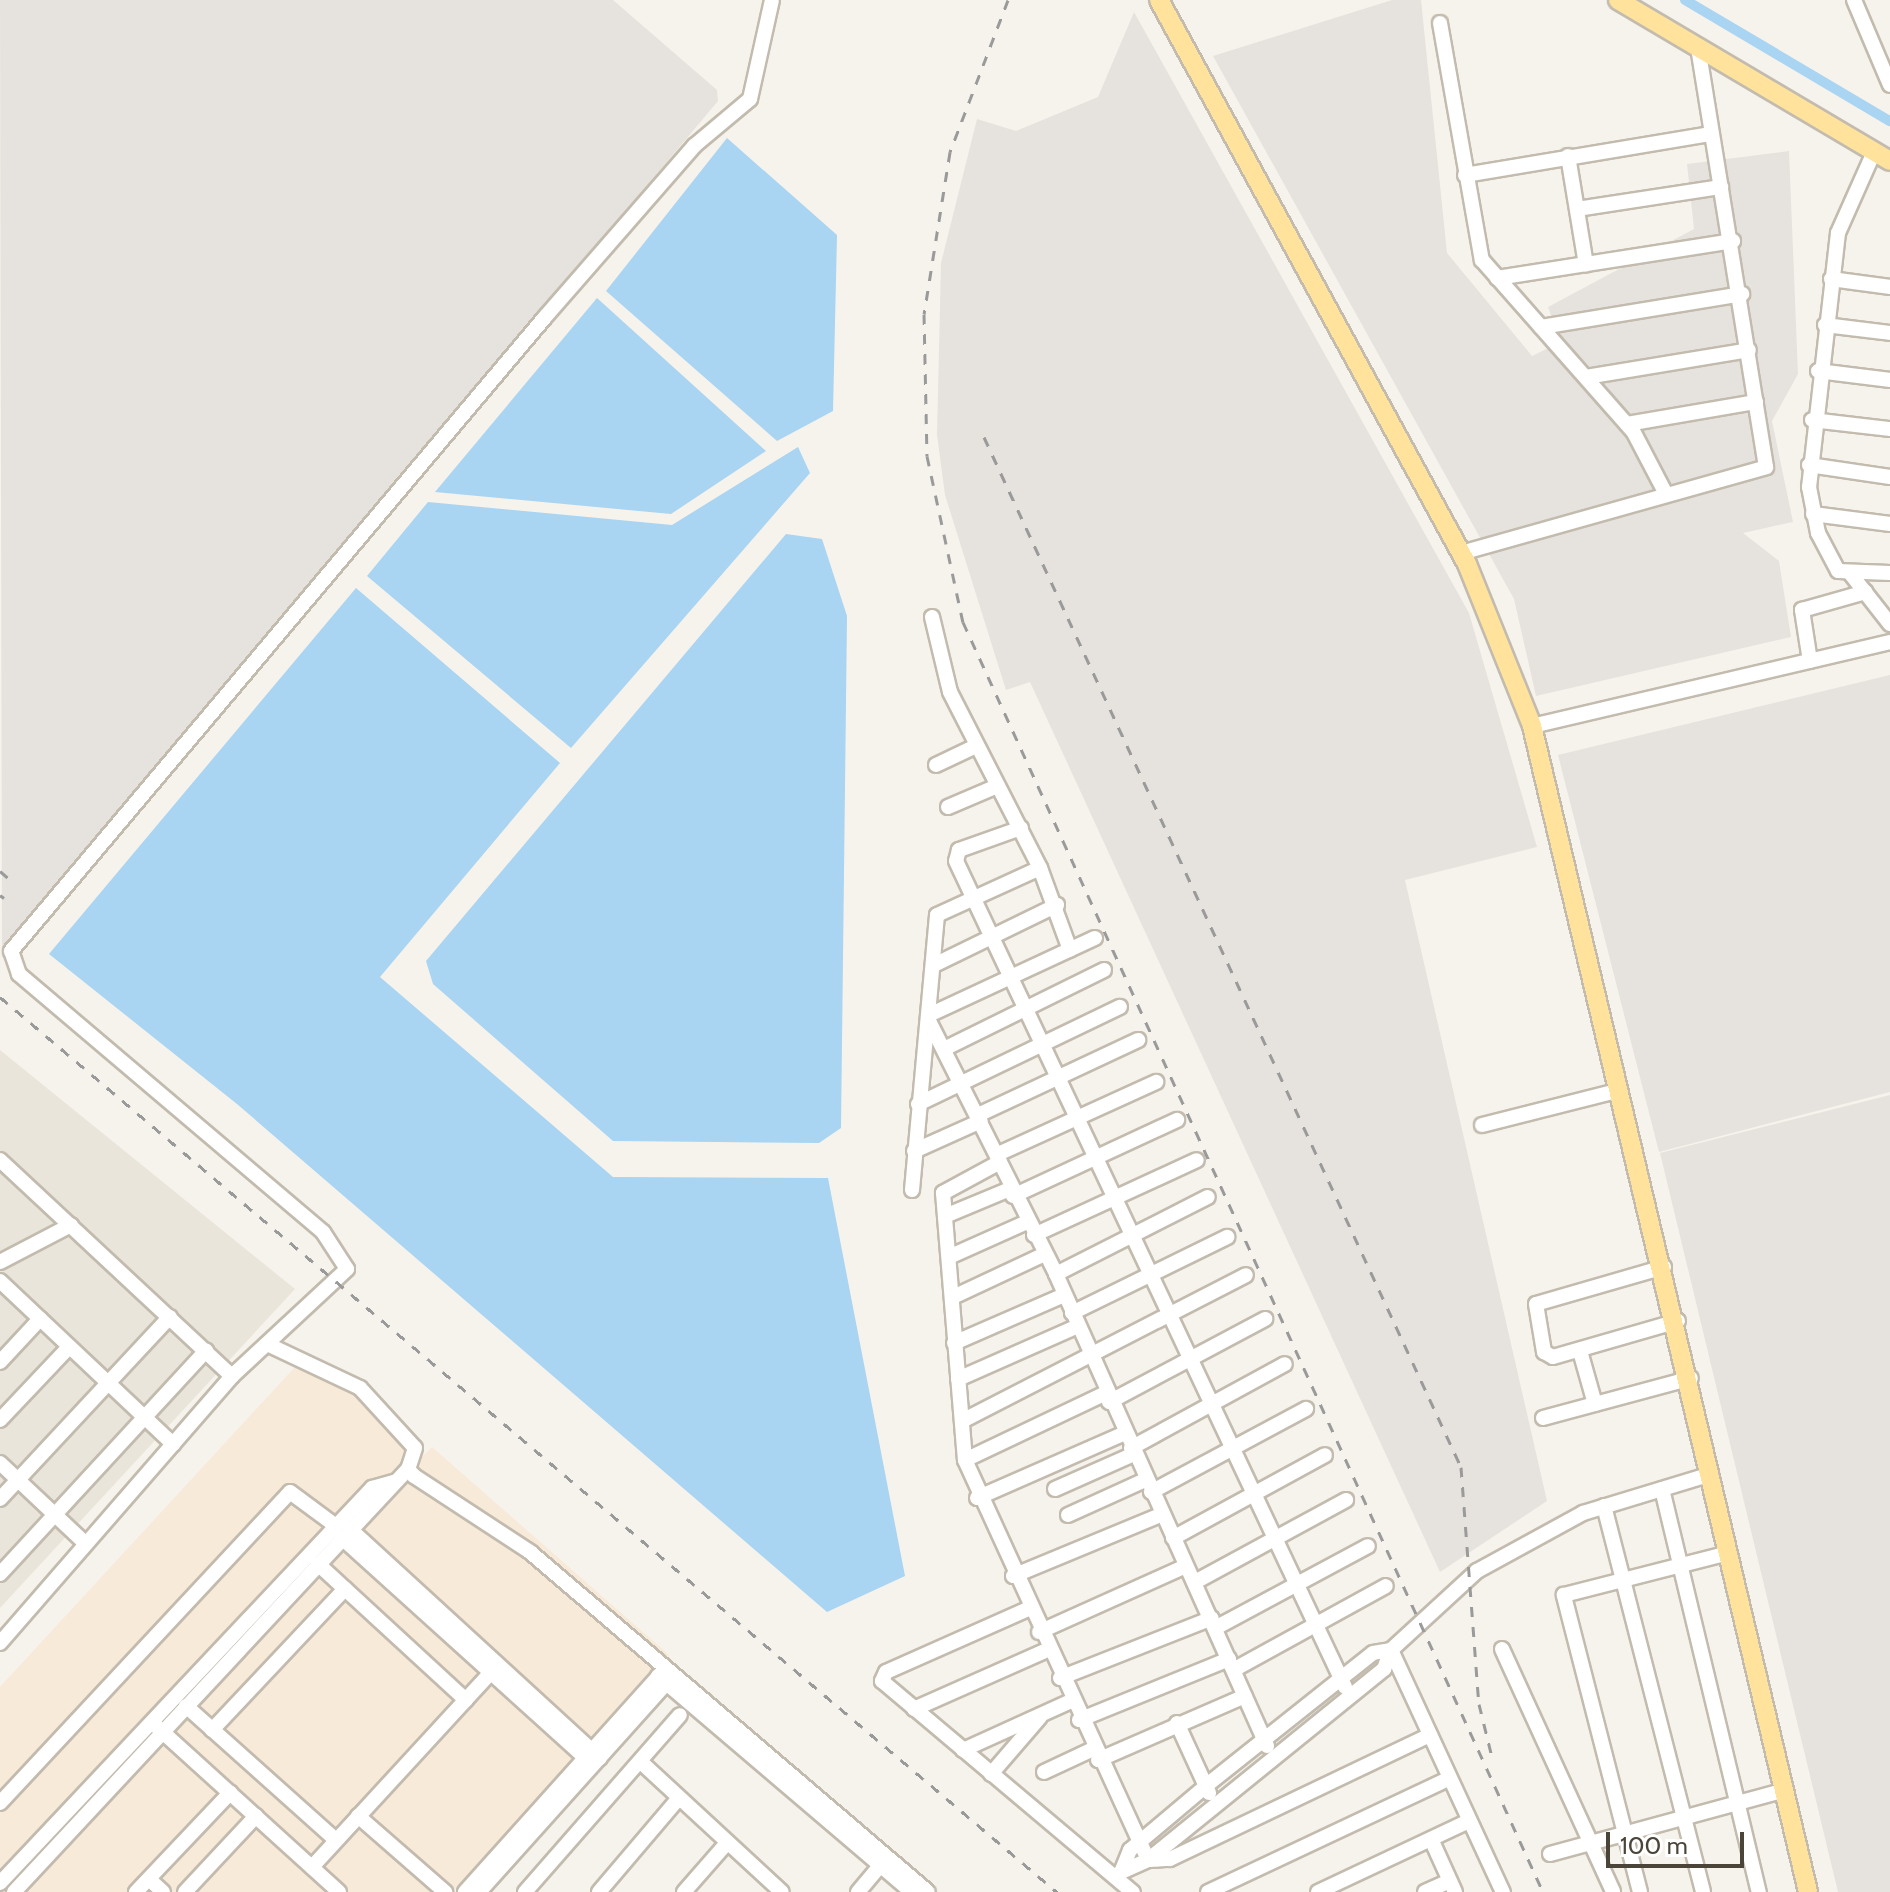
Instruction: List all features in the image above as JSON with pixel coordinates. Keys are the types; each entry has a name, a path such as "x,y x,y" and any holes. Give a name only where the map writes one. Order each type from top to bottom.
{"main road":[{"path":"1159,0 1461,553 1532,726 1678,1321 1808,1892"},
{"path":"1618,0 1882,156"}],"street":[{"path":"0,1643 232,1376 343,1278 343,1253 19,974 11,951 545,317 694,146 750,99 772,0"},
{"path":"1858,4 1890,85"},
{"path":"1440,23 1477,246 1497,278 1627,424 1656,462 1666,494"},
{"path":"1461,553 1666,494 1764,471 1742,294 1710,134 1698,47"},
{"path":"1465,175 1710,134"},
{"path":"1568,156 1586,265"},
{"path":"1882,156 1846,206 1831,279 1809,465 1813,514 1831,562 1850,573 1890,624"},
{"path":"1577,209 1721,187"},
{"path":"1497,278 1733,241"},
{"path":"1831,279 1890,287"},
{"path":"1541,327 1742,294"},
{"path":"1825,325 1890,333"},
{"path":"1586,377 1749,350"},
{"path":"1818,371 1890,380"},
{"path":"1627,424 1756,402"},
{"path":"1812,420 1890,429"},
{"path":"1809,465 1890,477"},
{"path":"1813,514 1890,524"},
{"path":"1850,573 1890,573"},
{"path":"1810,661 1802,610 1865,592"},
{"path":"932,617 947,683 995,787 1021,828 1040,868 1057,905 1070,950"},
{"path":"1532,726 1890,642"},
{"path":"936,765 976,746"},
{"path":"948,807 995,787"},
{"path":"1021,828 957,853 1098,1157 1128,1234 1186,1360 1271,1538 1320,1627 1350,1697"},
{"path":"912,1190 937,915 1040,868"},
{"path":"934,965 1057,905"},
{"path":"929,1017 1095,938"},
{"path":"948,1047 1104,970"},
{"path":"918,1104 1120,1007"},
{"path":"929,1017 948,1047 1012,1192 1056,1274 1062,1296 1123,1434 1214,1622 1273,1757"},
{"path":"914,1151 1138,1040"},
{"path":"1148,1860 1137,1843 977,1498 965,1460 954,1343 951,1256 945,1216 946,1187 1078,1118 1156,1082"},
{"path":"1482,1125 1620,1090"},
{"path":"945,1216 1098,1157 1177,1120"},
{"path":"0,1160 232,1376"},
{"path":"951,1256 1115,1198 1197,1160"},
{"path":"1056,1274 1128,1234 1208,1197"},
{"path":"0,1262 71,1225"},
{"path":"958,1379 1074,1320 1147,1274 1227,1237"},
{"path":"953,1297 1045,1254"},
{"path":"1664,1267 1536,1304 1546,1355 1580,1351 1678,1321"},
{"path":"962,1421 1091,1360 1166,1316 1246,1275"},
{"path":"2,1288 40,1319 173,1444"},
{"path":"954,1343 1062,1296"},
{"path":"0,1499 170,1317"},
{"path":"0,1362 40,1319"},
{"path":"965,1460 1107,1398 1265,1319"},
{"path":"14,1892 157,1727 186,1706 318,1564 372,1488 396,1481 408,1469 415,1448 360,1388 267,1344"},
{"path":"0,1420 69,1347"},
{"path":"0,1574 206,1351"},
{"path":"1580,1351 1595,1404"},
{"path":"1055,1489 1133,1451 1285,1364"},
{"path":"1543,1418 1691,1378"},
{"path":"1068,1515 1232,1451 1306,1409"},
{"path":"977,1498 1123,1434"},
{"path":"1173,1538 1249,1493 1325,1455"},
{"path":"0,1463 86,1544"},
{"path":"408,1469 494,1523 912,1892"},
{"path":"1391,1650 1388,1665 1350,1697 1148,1860 1121,1872 1137,1843 1373,1653 1391,1650 1477,1571 1604,1506 1711,1474"},
{"path":"1662,1489 1759,1892"},
{"path":"0,1803 290,1492 343,1531 592,1758"},
{"path":"1195,1582 1346,1500"},
{"path":"1604,1506 1703,1892"},
{"path":"1013,1576 1160,1515"},
{"path":"0,1883 157,1727 343,1531"},
{"path":"1060,1678 1214,1622 1297,1587 1368,1546"},
{"path":"1640,1892 1627,1830 1564,1595 1729,1553"},
{"path":"318,1564 466,1700"},
{"path":"1039,1632 1186,1566"},
{"path":"1079,1720 1232,1664 1320,1627 1386,1586"},
{"path":"212,1730 345,1589"},
{"path":"1028,1609 886,1672 885,1685 1133,1892"},
{"path":"1502,1649 1613,1892"},
{"path":"914,1709 1047,1650"},
{"path":"1391,1650 1448,1779 1503,1892"},
{"path":"312,1867 494,1669"},
{"path":"465,1892 666,1676"},
{"path":"666,1676 928,1892"},
{"path":"1044,1772 1245,1696"},
{"path":"963,1750 1071,1701"},
{"path":"186,1706 336,1840"},
{"path":"991,1774 1043,1714"},
{"path":"525,1892 642,1763 680,1715"},
{"path":"1177,1723 1214,1804"},
{"path":"157,1727 339,1892"},
{"path":"1148,1860 1170,1859 1430,1735"},
{"path":"479,1892 592,1758"},
{"path":"642,1763 726,1844 782,1892"},
{"path":"1208,1892 1448,1779"},
{"path":"1550,1854 1590,1839 1785,1790"},
{"path":"136,1892 230,1793"},
{"path":"599,1892 679,1798"},
{"path":"185,1892 256,1816"},
{"path":"358,1816 445,1892"},
{"path":"1318,1892 1469,1821"},
{"path":"1425,1892 1453,1886 1431,1839"},
{"path":"684,1892 726,1844"},
{"path":"858,1892 880,1866"},
{"path":"149,1879 163,1892"}],"shaded area":[{"path":"0,0 613,0 717,90 718,101 2,953"},
{"path":"1392,0 1421,0 1447,253 1532,356 1561,342 1548,307 1694,229 1687,164 1789,151 1798,374 1772,421 1793,522 1743,533 1779,561 1791,637 1536,696 1514,599 1213,56"},
{"path":"1134,12 1469,613 1537,847 1405,880 1547,1501 1440,1572 1030,682 1006,690 945,495 937,435 941,263 977,119 1016,131 1098,97"},
{"path":"1890,675 1890,1092 1659,1152 1558,755"},
{"path":"0,1050 295,1289 0,1608"},
{"path":"1890,1095 1890,1892 1838,1892 1660,1153"},
{"path":"295,1367 360,1394 418,1461 432,1447 669,1655 452,1892 0,1892 0,1687"}],"water":[{"path":"727,138 837,235 833,411 777,441 606,291"},
{"path":"597,298 766,451 671,514 435,492"},
{"path":"798,447 810,473 571,748 367,576 428,502 672,525"},
{"path":"786,534 822,539 847,616 841,1128 819,1143 613,1141 433,984 426,961"},
{"path":"356,588 560,763 380,977 613,1177 828,1178 905,1576 827,1612 237,1104 49,954"}],"waterway":[{"path":"1685,0 1890,121"}],"railway":[{"path":"1008,0 950,152 924,314 927,456 963,622 1543,1892"},
{"path":"984,437 1461,1467 1479,1704 1493,1761"},
{"path":"0,871 14,883"},
{"path":"0,895 4,898"},
{"path":"0,997 1057,1892"}]}
